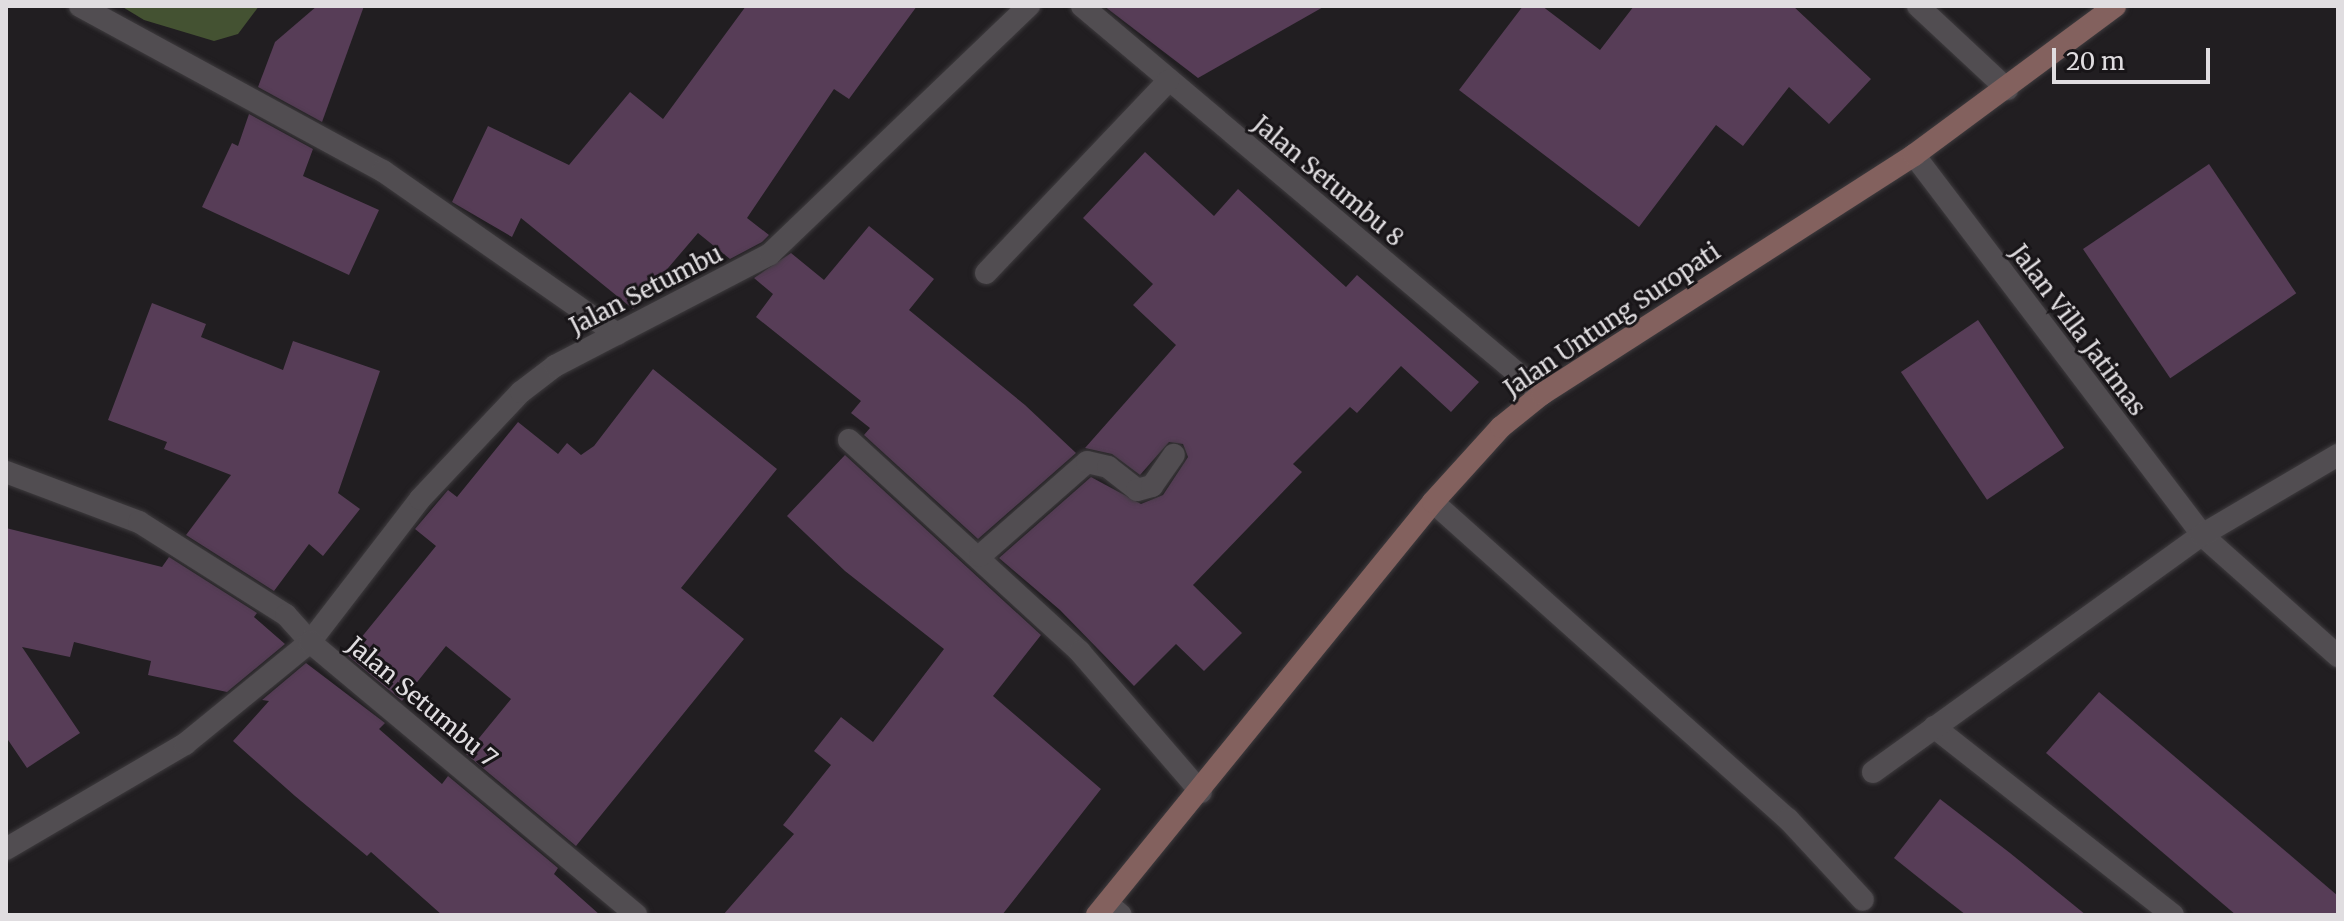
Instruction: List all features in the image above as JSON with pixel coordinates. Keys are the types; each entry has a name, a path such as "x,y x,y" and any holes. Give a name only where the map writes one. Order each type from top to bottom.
{"main road":[{"name":"Jalan Untung Suropati","path":"1108,911 1433,502 1501,427 1542,394 1914,155 2115,6"}],"street":[{"path":"80,6 383,171 617,334"},
{"name":"Jalan Setumbu","path":"310,642 420,499 521,392 555,366 770,254 1029,6"},
{"name":"Jalan Setumbu 8","path":"1082,6 1542,394"},
{"path":"1918,6 2007,89"},
{"path":"986,273 1168,81"},
{"name":"Jalan Villa Jatimas","path":"1914,155 2202,535 2338,656"},
{"path":"849,440 980,556 1080,652 1201,792"},
{"path":"980,556 1087,462 1108,467 1137,490 1152,486 1174,455"},
{"path":"1873,772 2202,535 2338,455"},
{"path":"6,472 139,522 286,615 310,642"},
{"path":"1433,502 1755,789 1863,900"},
{"name":"Jalan Setumbu 7","path":"6,849 185,744 310,642 636,915"},
{"path":"1934,727 2173,915"}],"green space":[{"path":"121,6 259,6 238,34 214,41 144,20"}],"building":[{"path":"317,6 364,6 322,122 258,87 275,42"},
{"path":"746,6 917,6 849,99 834,89 747,218 769,235 762,242 730,259 698,233 633,309 521,218 512,237 452,202 488,126 569,165 630,92 663,119"},
{"path":"1104,6 1325,6 1198,78"},
{"path":"1523,6 1542,6 1600,50 1634,6 1793,6 1871,79 1829,124 1789,87 1743,146 1716,125 1639,227 1459,90"},
{"path":"249,114 313,149 303,176 379,210 349,275 202,207 232,143 238,146"},
{"path":"1145,152 1214,216 1238,189 1346,287 1357,275 1479,382 1451,412 1401,366 1357,413 1350,407 1293,464 1302,472 1193,585 1242,633 1204,671 1176,644 1134,686 1060,610 999,558 1091,477 1141,504 1163,495 1188,457 1183,444 1169,442 1140,475 1112,454 1085,448 1176,345 1133,305 1153,284 1083,218"},
{"path":"2209,164 2296,293 2170,378 2083,249"},
{"path":"869,226 934,279 909,310 1025,405 1076,453 978,539 864,435 870,428 851,413 861,401 756,317 773,294 754,278 791,253 824,280"},
{"path":"152,303 206,324 201,337 283,370 293,341 380,371 338,493 360,509 323,556 309,544 274,591 186,535 231,475 164,449 167,442 108,420"},
{"path":"1978,320 2064,448 1987,500 1901,372"},
{"path":"653,369 777,469 681,588 744,639 576,846 466,754 511,699 446,646 402,701 347,655 436,546 415,529 448,490 457,497 518,422 558,454 567,443 581,455 594,446"},
{"path":"845,455 1041,635 993,696 1101,789 1002,915 723,915 794,834 783,825 831,765 814,751 841,717 873,742 944,649 845,571 787,516"},
{"path":"6,528 162,567 169,557 257,613 254,617 285,644 227,692 148,675 151,661 74,642 70,657 22,647 80,733 27,768 6,737"},
{"path":"306,663 385,723 379,729 442,784 448,776 558,868 554,874 600,915 442,915 371,852 367,856 295,796 233,741 269,701 262,700"},
{"path":"2099,692 2338,896 2338,915 2236,915 2046,753"},
{"path":"1940,799 2086,915 1966,915 1929,886 1894,858"}]}
